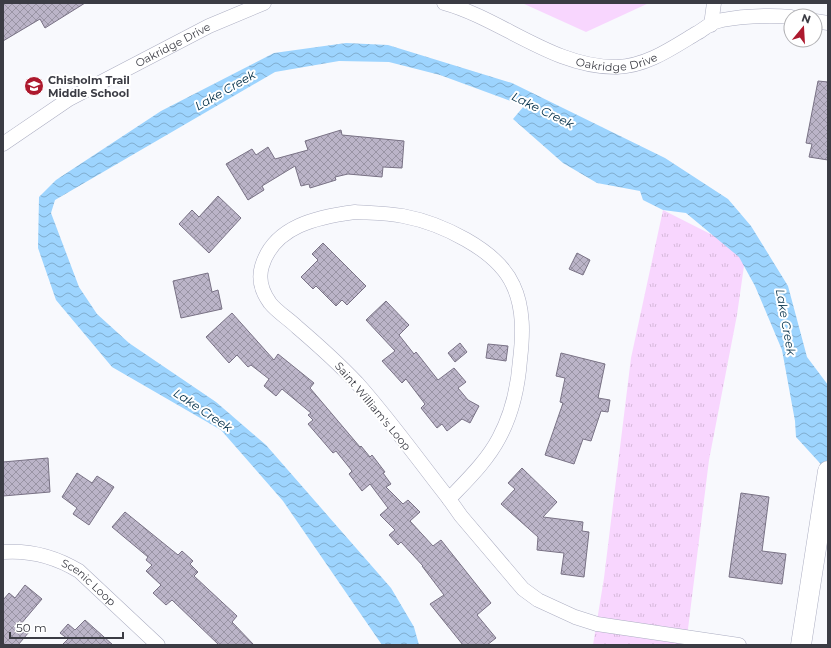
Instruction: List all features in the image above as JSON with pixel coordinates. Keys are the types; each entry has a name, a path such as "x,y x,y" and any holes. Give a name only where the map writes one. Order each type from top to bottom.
{"street":[{"name":"Oakridge Drive","path":"3,144 69,100 209,26 264,3"},
{"name":"Oakridge Drive","path":"444,3 475,14 559,55 581,62 605,66 622,66 649,60 715,22 757,16 783,17"},
{"path":"711,25 714,3"},
{"name":"Saint William's Loop","path":"450,499 488,456 499,439 511,410 519,374 522,319 518,300 507,274 487,255 460,237 428,222 404,216 379,213 343,214 312,221 284,233 271,245 265,255 260,271 262,291 270,304 332,358 358,384 516,583 538,600 575,617 597,624 739,645"},
{"path":"801,645 828,471"},
{"name":"Scenic Loop","path":"3,552 47,556 64,562 80,571 158,645"}],"green space":[{"path":"522,3 649,3 586,32"},
{"path":"663,210 746,252 737,315 709,460 686,645 593,645 604,578 631,358"}],"water":[{"name":"Lake Creek","path":"346,43 388,45 512,83 665,158 728,199 751,226 788,286 807,357 828,385 828,472 796,437 795,421 782,350 755,286 739,257 686,213 663,210 643,200 640,191 597,183 563,163 513,119 524,106 440,75 389,62 339,61 275,72 55,200 51,213 79,287 97,314 129,343 216,402 266,445 391,588 414,627 419,645 382,645 283,501 221,430 112,367 56,300 38,248 39,197 56,180 161,111 274,53"}],"building":[{"path":"3,3 85,3 45,28 40,19 3,41"},
{"path":"818,81 828,82 828,160 809,157 812,144 806,143"},
{"path":"341,130 342,135 404,141 402,168 383,167 382,177 348,174 335,177 336,180 310,188 309,184 301,186 295,166 262,186 264,190 248,200 226,164 252,149 256,155 268,147 275,159 308,150 305,141"},
{"path":"218,196 241,218 209,253 179,224 192,210 199,217"},
{"path":"323,243 366,286 347,305 342,300 336,306 316,286 313,289 301,277 318,260 312,254"},
{"path":"577,253 590,260 583,275 569,269"},
{"path":"208,273 212,292 218,290 222,309 181,318 173,281"},
{"path":"386,301 409,325 399,335 414,354 416,352 438,380 454,368 466,382 458,388 468,400 479,406 470,423 462,419 447,431 442,424 437,428 421,408 425,404 406,379 402,383 382,361 395,351 366,320"},
{"path":"232,313 274,360 278,354 314,383 310,388 360,447 361,446 370,457 372,455 385,472 383,473 391,484 386,487 403,504 408,500 420,512 410,521 433,546 441,540 491,603 477,615 496,638 487,645 463,645 430,604 444,595 423,566 401,542 398,545 389,535 395,530 380,515 388,508 370,484 362,491 349,474 352,471 336,451 333,453 308,424 313,420 308,415 311,413 282,389 276,396 264,386 269,379 251,365 248,367 237,355 229,363 206,337"},
{"path":"460,343 467,352 455,362 448,353"},
{"path":"488,344 508,346 506,361 486,358"},
{"path":"561,353 605,364 598,398 610,400 608,412 601,411 591,441 583,439 574,464 545,455 563,403 560,402 565,378 556,376"},
{"path":"48,458 50,492 3,496 3,462"},
{"path":"522,468 557,502 543,517 583,522 582,531 589,532 584,577 561,574 564,553 537,550 538,537 501,504 515,489 508,483"},
{"path":"77,473 92,483 97,476 114,487 89,525 73,514 77,508 62,497"},
{"path":"741,493 769,497 762,551 786,554 782,584 729,577"},
{"path":"125,512 178,555 182,551 193,561 190,564 198,572 194,576 237,616 232,622 254,645 219,645 172,600 166,605 153,593 161,585 146,571 152,565 146,560 148,557 112,527"},
{"path":"25,585 42,599 20,625 29,632 18,645 3,645 3,600 9,593 15,598"},
{"path":"85,620 113,645 62,645 68,639 60,633 68,624 75,630"}],"place":[{"name":"Chisholm Trail Middle School","path":"34,86"}]}
